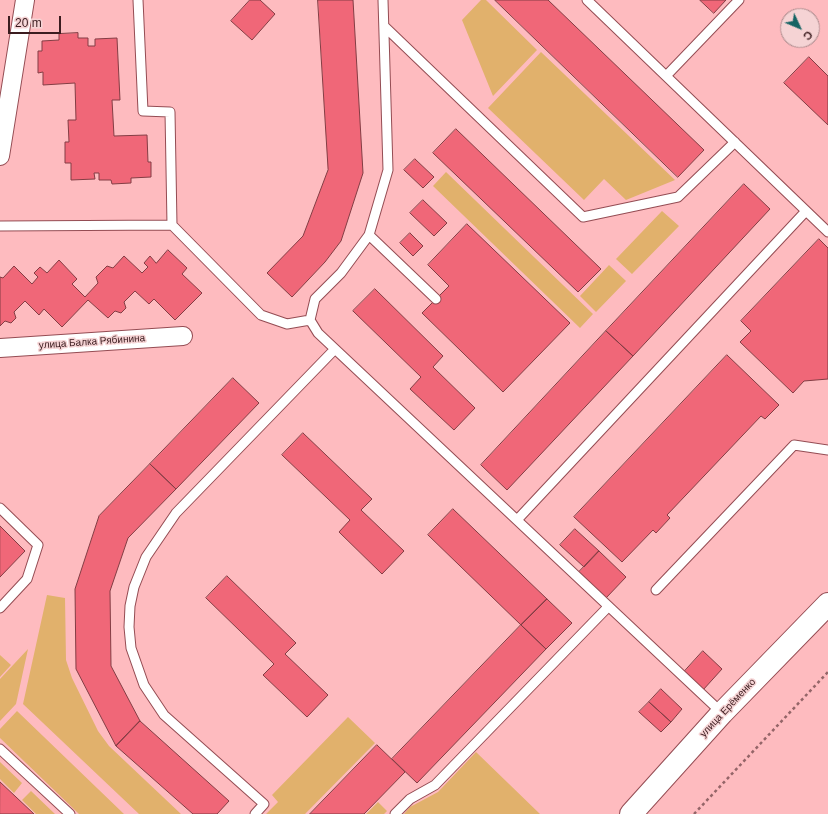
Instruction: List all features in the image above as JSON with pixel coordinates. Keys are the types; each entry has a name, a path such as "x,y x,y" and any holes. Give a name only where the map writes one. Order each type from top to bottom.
{"main road":[{"name":"улица Ерёменко","path":"631,814 722,713 828,604"}],"street":[{"path":"0,156 25,0"},
{"name":"улица Балка Рябинина","path":"0,348 183,336"}],"lane":[{"path":"138,0 144,111 170,112 172,225 261,315 287,324 310,320"},
{"path":"383,0 385,27 388,170 369,235 341,273 315,299 310,320 318,333 722,713"},
{"path":"587,0 828,232"},
{"path":"666,76 739,0"},
{"path":"385,27 583,217 678,197 735,142"},
{"path":"517,520 806,211"},
{"path":"0,226 172,225"},
{"path":"369,235 436,299"},
{"path":"255,814 264,804 164,715 144,685 131,648 129,627 130,606 134,587 146,557 176,513 335,349"},
{"path":"656,590 794,445 828,450"},
{"path":"0,508 38,545 27,579 0,608"},
{"path":"395,814 410,798 435,785 608,607"},
{"path":"0,749 70,814"}],"path":[{"path":"694,814 828,672"}],"shaded area":[{"path":"481,0 486,0 537,50 493,96 462,20"},
{"path":"541,52 675,180 626,200 604,179 584,200 488,108"},
{"path":"446,172 593,314 580,328 433,186"},
{"path":"662,211 679,226 632,274 616,259"},
{"path":"609,265 626,281 596,312 580,296"},
{"path":"47,595 65,598 66,660 72,678 98,731 109,746 181,814 139,814 23,704"},
{"path":"28,649 16,704 0,721 0,679"},
{"path":"0,655 11,665 0,677"},
{"path":"17,711 124,814 79,814 0,738 0,729"},
{"path":"348,717 375,743 305,814 266,814 278,802 272,795"},
{"path":"476,752 540,814 404,814 410,807 438,792"},
{"path":"0,762 22,783 14,793 0,779"},
{"path":"31,791 55,814 36,814 22,800"},
{"path":"378,802 387,811 384,814 366,814"}],"building":[{"path":"250,0 260,0 275,14 252,40 231,21"},
{"path":"318,0 353,0 363,173 341,241 325,262 292,297 267,273 303,236 328,170"},
{"path":"495,0 548,0 704,150 678,177"},
{"path":"700,0 726,0 714,13"},
{"path":"78,33 78,38 88,38 88,46 95,46 95,39 117,38 120,100 112,100 114,136 147,135 148,162 151,162 151,177 131,178 131,183 112,184 111,180 99,180 99,173 94,173 95,179 71,180 71,163 65,163 65,142 69,142 68,120 76,120 75,83 43,85 43,72 38,73 38,51 42,51 42,41 59,40 59,34"},
{"path":"809,57 828,76 828,125 784,83"},
{"path":"456,129 601,269 578,292 433,153"},
{"path":"415,159 434,177 423,188 404,170"},
{"path":"744,184 770,209 633,356 606,331"},
{"path":"423,200 447,223 434,236 410,213"},
{"path":"467,224 570,323 503,392 422,313 449,286 428,265"},
{"path":"410,233 423,246 413,256 400,243"},
{"path":"819,239 828,248 828,379 804,381 793,393 740,342 751,331 741,321"},
{"path":"168,250 187,268 182,274 202,293 175,320 154,299 149,304 135,291 124,302 126,308 121,313 115,311 108,318 88,300 62,327 44,309 39,315 25,301 14,312 16,318 11,323 5,321 0,326 0,277 3,278 14,266 32,284 38,277 34,273 40,267 47,273 59,260 77,279 72,284 85,297 98,283 96,277 107,266 113,268 124,256 142,273 148,267 144,263 150,256 156,263"},
{"path":"375,289 443,356 433,367 475,408 454,430 410,389 421,377 353,311"},
{"path":"606,331 633,356 507,490 481,465"},
{"path":"727,355 779,405 765,419 761,416 667,515 670,518 656,533 653,530 622,562 574,517"},
{"path":"233,378 259,403 176,489 150,464"},
{"path":"303,433 372,499 361,510 404,551 382,574 339,532 350,520 282,455"},
{"path":"150,464 176,489 128,538 110,591 111,666 140,721 116,746 76,669 75,589 99,516"},
{"path":"453,509 547,599 521,625 428,535"},
{"path":"0,526 25,551 0,577"},
{"path":"575,529 599,551 584,567 560,545"},
{"path":"599,551 626,577 606,598 579,572"},
{"path":"227,576 296,643 285,654 328,695 307,717 263,675 274,664 206,598"},
{"path":"547,599 572,623 546,649 521,625"},
{"path":"521,625 546,649 417,783 392,759"},
{"path":"703,651 722,669 703,690 684,672"},
{"path":"661,689 682,709 671,722 649,702"},
{"path":"649,702 671,722 661,732 639,712"},
{"path":"140,721 229,801 217,814 193,814 116,746"},
{"path":"377,745 405,772 364,814 310,814"},
{"path":"0,782 16,797 34,814 0,814"}]}
